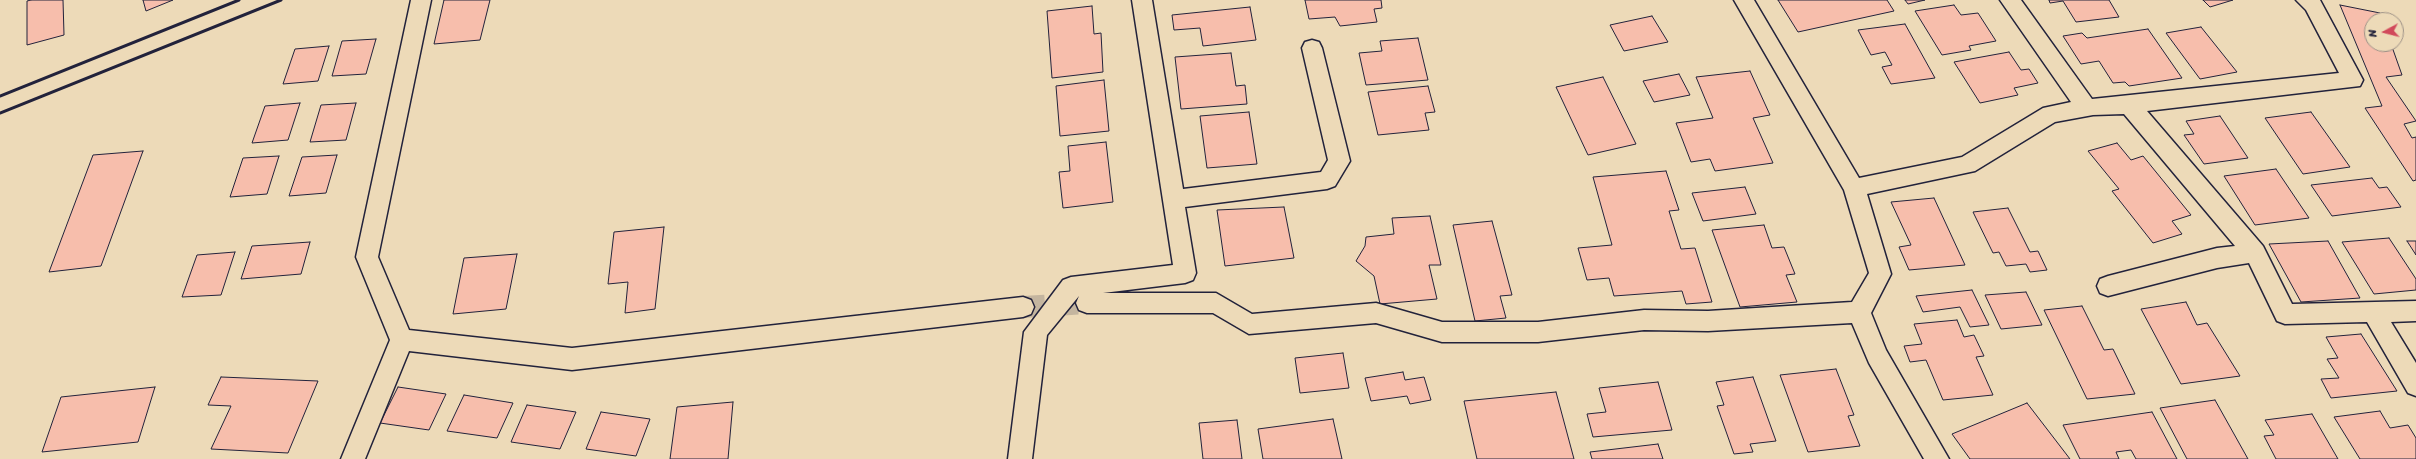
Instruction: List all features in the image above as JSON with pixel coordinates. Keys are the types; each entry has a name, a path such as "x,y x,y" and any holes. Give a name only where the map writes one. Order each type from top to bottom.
{"street":[{"path":"353,459 402,340 367,257 421,0"},
{"path":"1020,459 1036,332 1071,287 1185,273 1142,0"},
{"path":"1744,0 1854,188 1880,274 1859,312"},
{"path":"2010,0 2087,108"},
{"path":"1854,188 1967,165 2050,114 2087,108 2129,105 2353,80 2313,5 2306,0"},
{"path":"1174,199 1326,180 1339,161 1312,48"},
{"path":"2129,105 2255,253 2285,314 2416,311"},
{"path":"2108,286 2217,258 2255,253"},
{"path":"1087,303 1216,303 1249,324 1376,313 1442,332 1538,332 1644,320 1708,321 1859,312"},
{"path":"402,340 572,359 1023,307"},
{"path":"1859,312 1877,356 1937,459"},
{"path":"2374,313 2416,385"}],"building":[{"path":"63,0 64,35 27,45 27,1"},
{"path":"143,0 173,0 146,11"},
{"path":"444,0 490,0 480,40 434,44"},
{"path":"1305,0 1381,0 1382,8 1374,9 1377,22 1340,26 1335,17 1309,19"},
{"path":"1778,0 1887,0 1894,11 1798,32"},
{"path":"1905,0 1925,0 1908,4"},
{"path":"2049,0 2109,0 2119,17 2076,22 2063,1 2050,3"},
{"path":"2203,0 2233,0 2210,7"},
{"path":"1954,5 1961,15 1978,13 1996,41 1969,46 1971,50 1942,55 1915,11"},
{"path":"2340,5 2375,12 2364,12 2364,52 2394,52 2402,75 2386,77 2416,121 2404,124 2412,138 2416,137 2416,180 2413,181 2365,108 2382,106"},
{"path":"1092,6 1094,34 1101,33 1103,72 1052,78 1047,11"},
{"path":"1250,7 1256,40 1203,46 1200,28 1174,30 1172,15"},
{"path":"1652,16 1668,42 1624,51 1610,25"},
{"path":"1905,24 1935,78 1891,84 1882,67 1892,65 1885,52 1871,55 1858,30"},
{"path":"2201,27 2237,72 2200,79 2166,33"},
{"path":"2148,29 2182,78 2129,86 2125,82 2113,83 2099,61 2081,64 2063,36 2082,33 2087,38"},
{"path":"1418,38 1428,80 1366,85 1359,53 1382,51 1380,41"},
{"path":"376,39 366,74 332,76 342,41"},
{"path":"329,46 318,81 283,84 295,49"},
{"path":"2009,52 2021,70 2029,69 2038,83 2014,88 2018,95 1980,103 1954,62"},
{"path":"1231,53 1236,86 1245,85 1247,104 1181,109 1175,57"},
{"path":"1750,71 1770,115 1753,118 1773,163 1715,171 1710,159 1691,162 1676,123 1713,118 1696,77"},
{"path":"1679,74 1690,95 1654,102 1643,81"},
{"path":"1603,77 1636,144 1588,155 1556,87"},
{"path":"1104,80 1109,131 1060,136 1056,86"},
{"path":"1428,86 1435,112 1425,113 1429,130 1378,135 1368,92"},
{"path":"300,103 288,140 252,143 265,106"},
{"path":"356,103 346,140 310,142 321,105"},
{"path":"1249,112 1257,164 1207,168 1200,116"},
{"path":"2311,112 2350,167 2303,174 2265,118"},
{"path":"2220,116 2248,158 2204,164 2184,135 2194,134 2186,121"},
{"path":"1106,142 1113,202 1063,208 1059,172 1070,171 1068,146"},
{"path":"2117,143 2131,160 2143,156 2191,215 2172,221 2182,234 2153,243 2112,191 2119,189 2088,151"},
{"path":"143,151 101,266 49,272 93,155"},
{"path":"337,155 326,193 289,196 302,157"},
{"path":"279,156 267,194 230,197 243,158"},
{"path":"2276,169 2309,218 2255,225 2224,176"},
{"path":"1666,171 1679,210 1669,211 1681,249 1695,248 1712,302 1686,304 1682,291 1614,296 1609,278 1587,280 1578,248 1612,245 1593,177"},
{"path":"2372,178 2379,188 2387,187 2401,207 2332,216 2311,185"},
{"path":"1745,187 1756,214 1703,221 1692,193"},
{"path":"1934,198 1965,265 1909,270 1899,247 1911,245 1891,202"},
{"path":"1284,207 1294,258 1225,266 1217,210"},
{"path":"2008,208 2030,252 2038,251 2047,270 2030,272 2026,264 2006,266 1999,252 1993,253 1973,212"},
{"path":"1430,216 1441,265 1429,265 1437,299 1380,304 1374,276 1356,261 1365,246 1366,237 1394,234 1392,218"},
{"path":"1492,221 1512,295 1500,296 1506,318 1475,321 1453,225"},
{"path":"1764,225 1772,248 1784,247 1795,274 1786,275 1797,302 1740,307 1712,230"},
{"path":"664,227 655,309 625,313 628,282 608,284 614,232"},
{"path":"2389,238 2416,279 2416,290 2374,294 2342,242"},
{"path":"2328,241 2360,298 2301,302 2269,244"},
{"path":"2407,241 2416,241 2416,255"},
{"path":"310,242 301,274 241,279 252,246"},
{"path":"235,252 221,295 182,297 197,255"},
{"path":"517,254 506,309 453,314 464,258"},
{"path":"1972,290 1989,325 1970,327 1960,307 1923,312 1916,296"},
{"path":"2026,292 2042,325 2001,329 1985,295"},
{"path":"2186,302 2197,325 2207,323 2240,376 2181,384 2141,309"},
{"path":"2082,306 2104,350 2113,349 2135,394 2087,399 2044,310"},
{"path":"1957,320 1964,337 1974,335 1984,356 1976,357 1993,395 1943,400 1926,360 1910,362 1904,346 1922,344 1914,324"},
{"path":"2361,334 2397,391 2331,398 2321,379 2339,378 2327,359 2338,358 2326,337"},
{"path":"1343,353 1349,388 1300,393 1295,358"},
{"path":"1836,369 1854,415 1848,416 1860,446 1808,452 1780,375"},
{"path":"1403,372 1405,380 1424,377 1431,400 1410,404 1407,396 1371,401 1365,378"},
{"path":"221,377 318,381 288,453 211,449 231,406 208,405"},
{"path":"1753,377 1776,441 1750,444 1753,452 1734,454 1717,406 1724,405 1716,382"},
{"path":"1658,382 1672,430 1593,437 1587,414 1606,412 1599,388"},
{"path":"155,387 138,442 42,452 61,397"},
{"path":"398,387 446,394 429,430 380,423"},
{"path":"1556,392 1574,459 1477,459 1464,401"},
{"path":"464,395 513,403 497,438 447,431"},
{"path":"2215,400 2248,459 2187,459 2160,408"},
{"path":"733,402 728,459 670,459 677,407"},
{"path":"2027,403 2070,459 1970,459 1952,434"},
{"path":"527,405 576,412 560,449 511,442"},
{"path":"2380,411 2390,428 2408,425 2416,438 2416,459 2360,459 2334,417"},
{"path":"601,412 650,419 636,456 586,449"},
{"path":"2152,412 2177,459 2136,459 2131,450 2116,452 2119,459 2080,459 2063,425"},
{"path":"2312,414 2338,459 2276,459 2264,436 2274,435 2265,420"},
{"path":"1333,419 1342,459 1263,459 1258,429"},
{"path":"1237,420 1242,459 1203,459 1199,423"},
{"path":"1658,444 1663,459 1592,459 1590,452"}],"tunnel":[{"path":"1023,307 1087,303"}],"railway":[{"path":"0,96 239,0"},
{"path":"0,113 281,0"}]}
